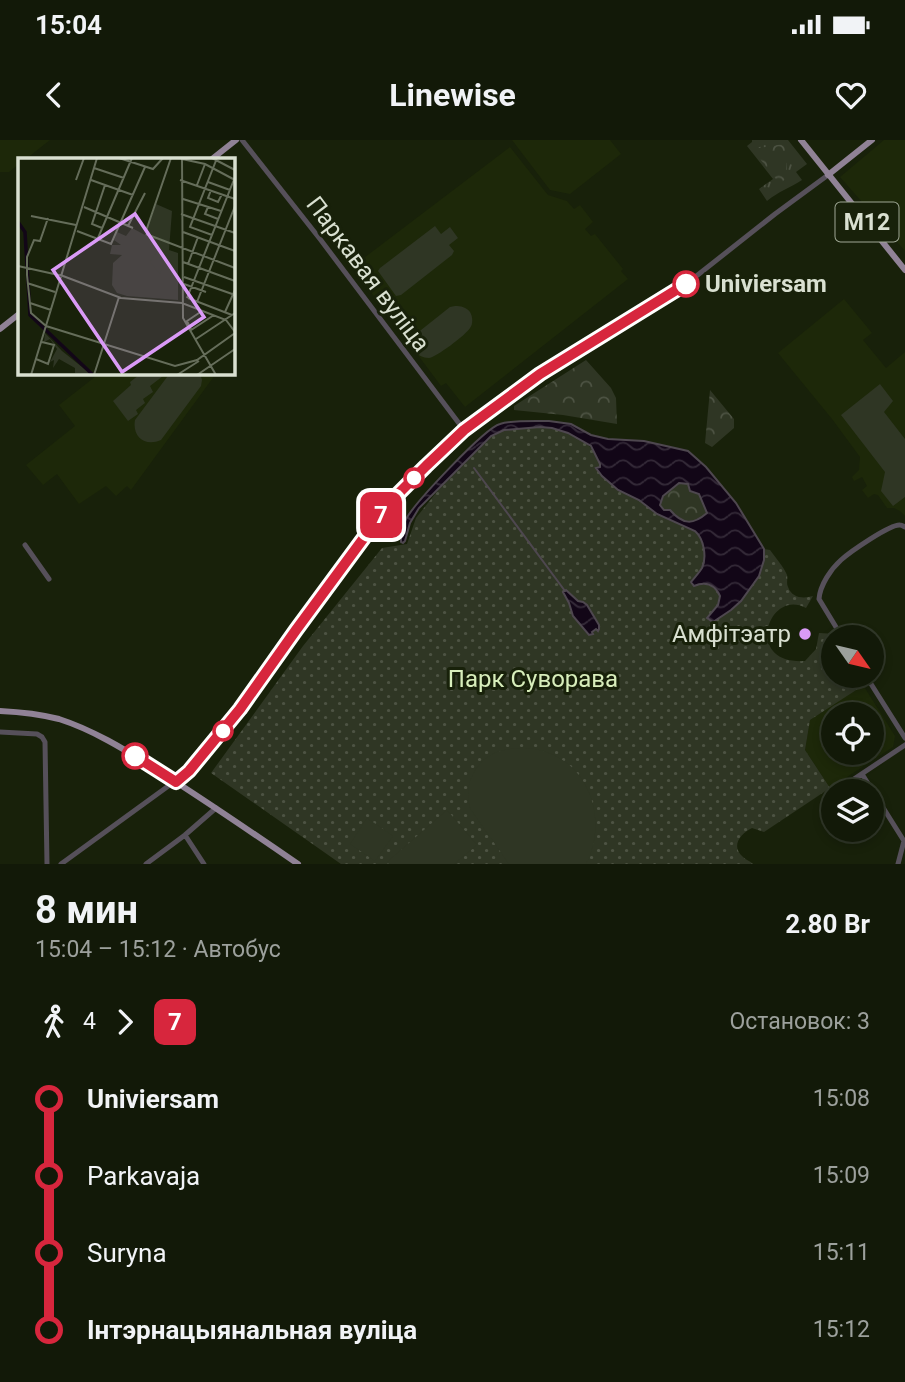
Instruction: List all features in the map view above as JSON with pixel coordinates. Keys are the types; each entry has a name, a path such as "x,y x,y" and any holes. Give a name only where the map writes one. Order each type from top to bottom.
{"main road":[{"path":"213,158 236,140"},
{"name":"М12","path":"801,140 905,270"},
{"path":"828,174 872,140"},
{"path":"0,329 18,315"},
{"path":"0,711 38,715 72,724 109,741 216,808 298,864"}],"street":[{"name":"Паркавая вуліца","path":"242,140 464,430"},
{"path":"61,864 189,771 240,709 391,501 464,430 540,374 685,285 828,174"},
{"path":"835,625 818,598 822,586 840,561 887,528 897,525 905,527"},
{"path":"25,545 49,579"},
{"path":"874,688 905,738"},
{"path":"0,732 37,734 45,742 47,864"},
{"path":"854,779 905,745"},
{"path":"862,774 904,841 898,864"},
{"path":"146,864 216,808"},
{"path":"185,835 204,864"}],"shaded area":[{"path":"0,140 50,140 27,158 18,158 18,165 9,172 0,172"},
{"path":"512,140 610,140 621,154 570,194 550,190"},
{"path":"884,140 905,140 905,251 840,177"},
{"path":"510,147 548,195 567,201 574,209 580,205 593,222 585,229 591,236 595,234 628,279 465,407 446,383 441,386 352,267"},
{"path":"844,299 872,333 863,340 886,368 905,352 905,516 894,508 887,508 878,495 874,494 868,498 862,490 867,486 862,477 854,481 852,477 859,470 860,457 778,353"},
{"path":"99,374 215,375 131,490 127,486 116,496 106,486 79,504 57,474 43,485 26,465 75,426 59,405"},
{"path":"858,688 865,688 874,702 837,702"},
{"path":"821,713 821,765 865,765 844,779 824,779 805,750 810,720"},
{"path":"884,718 895,736 893,747 884,753"}],"green space":[{"path":"752,140 788,140 807,164 796,172 802,180 767,201 759,189 773,179 747,146"},
{"path":"784,144 788,150 785,179 780,184 752,149"},
{"path":"435,226 441,234 450,227 458,238 449,245 454,251 452,255 401,295 396,296 378,271"},
{"path":"455,306 470,312 470,328 457,341 432,357 419,355 414,346 416,334 450,307"},
{"path":"586,360 611,388 616,398 617,424 514,410 514,406"},
{"path":"166,374 150,386 153,392 143,399 145,403 136,410 138,414 128,421 113,401 139,375"},
{"path":"169,374 200,374 201,386 161,440 150,442 141,439 136,431 135,420"},
{"path":"880,384 893,401 884,412 905,439 905,497 893,506 881,491 885,472 841,415"},
{"path":"710,390 734,419 734,428 712,447 705,443"},
{"name":"Парк Суворава","path":"540,427 569,433 586,443 597,458 600,467 596,469 618,490 639,500 657,514 695,531 702,543 704,564 691,582 714,587 720,596 712,612 712,622 731,610 762,569 764,549 770,550 786,572 787,586 792,593 802,597 813,596 806,608 793,604 781,608 773,617 768,628 768,640 773,651 785,659 805,661 816,649 821,633 821,688 859,688 838,702 821,702 821,713 810,720 805,750 824,779 821,779 821,794 764,832 752,828 744,833 738,840 737,849 753,864 341,864 211,773 303,646 382,548 407,544 416,518 443,484 491,436 504,430"},
{"path":"679,483 688,484 693,493 699,493 707,513 697,520 679,518 660,505 663,496"},
{"path":"525,748 546,752 563,761 577,773 587,789 594,807 595,826 593,845 586,864 509,864 471,810 469,784 482,762 497,752"},
{"path":"447,810 477,845 454,864 387,862"},
{"path":"367,818 393,836 375,861 350,844"}],"water":[{"path":"549,421 571,424 591,435 608,439 644,441 688,451 706,467 736,503 764,549 759,576 741,601 713,622 707,618 718,605 720,596 710,585 694,586 691,582 702,568 704,559 698,534 657,514 639,500 618,490 596,468 600,467 600,464 591,446 568,433 552,428 504,430 491,436 419,508 410,523 405,541 401,542 403,526 411,512 480,438 500,424","holes":["679,483 688,484 690,491 699,494 707,513 688,522 670,510 664,510 660,505 663,496"]},
{"path":"566,590 587,605 599,625 598,631 596,629 589,635 573,616 563,592"}],"waterway":[{"path":"474,468 565,591"}],"bus line":[{"name":"7","path":"135,756 176,782 189,771 240,709 391,501 426,466 464,430 540,374 686,284"}],"place":[{"name":"Univiersam","path":"686,284"},
{"name":"Амфітэатр","path":"805,634"}]}
